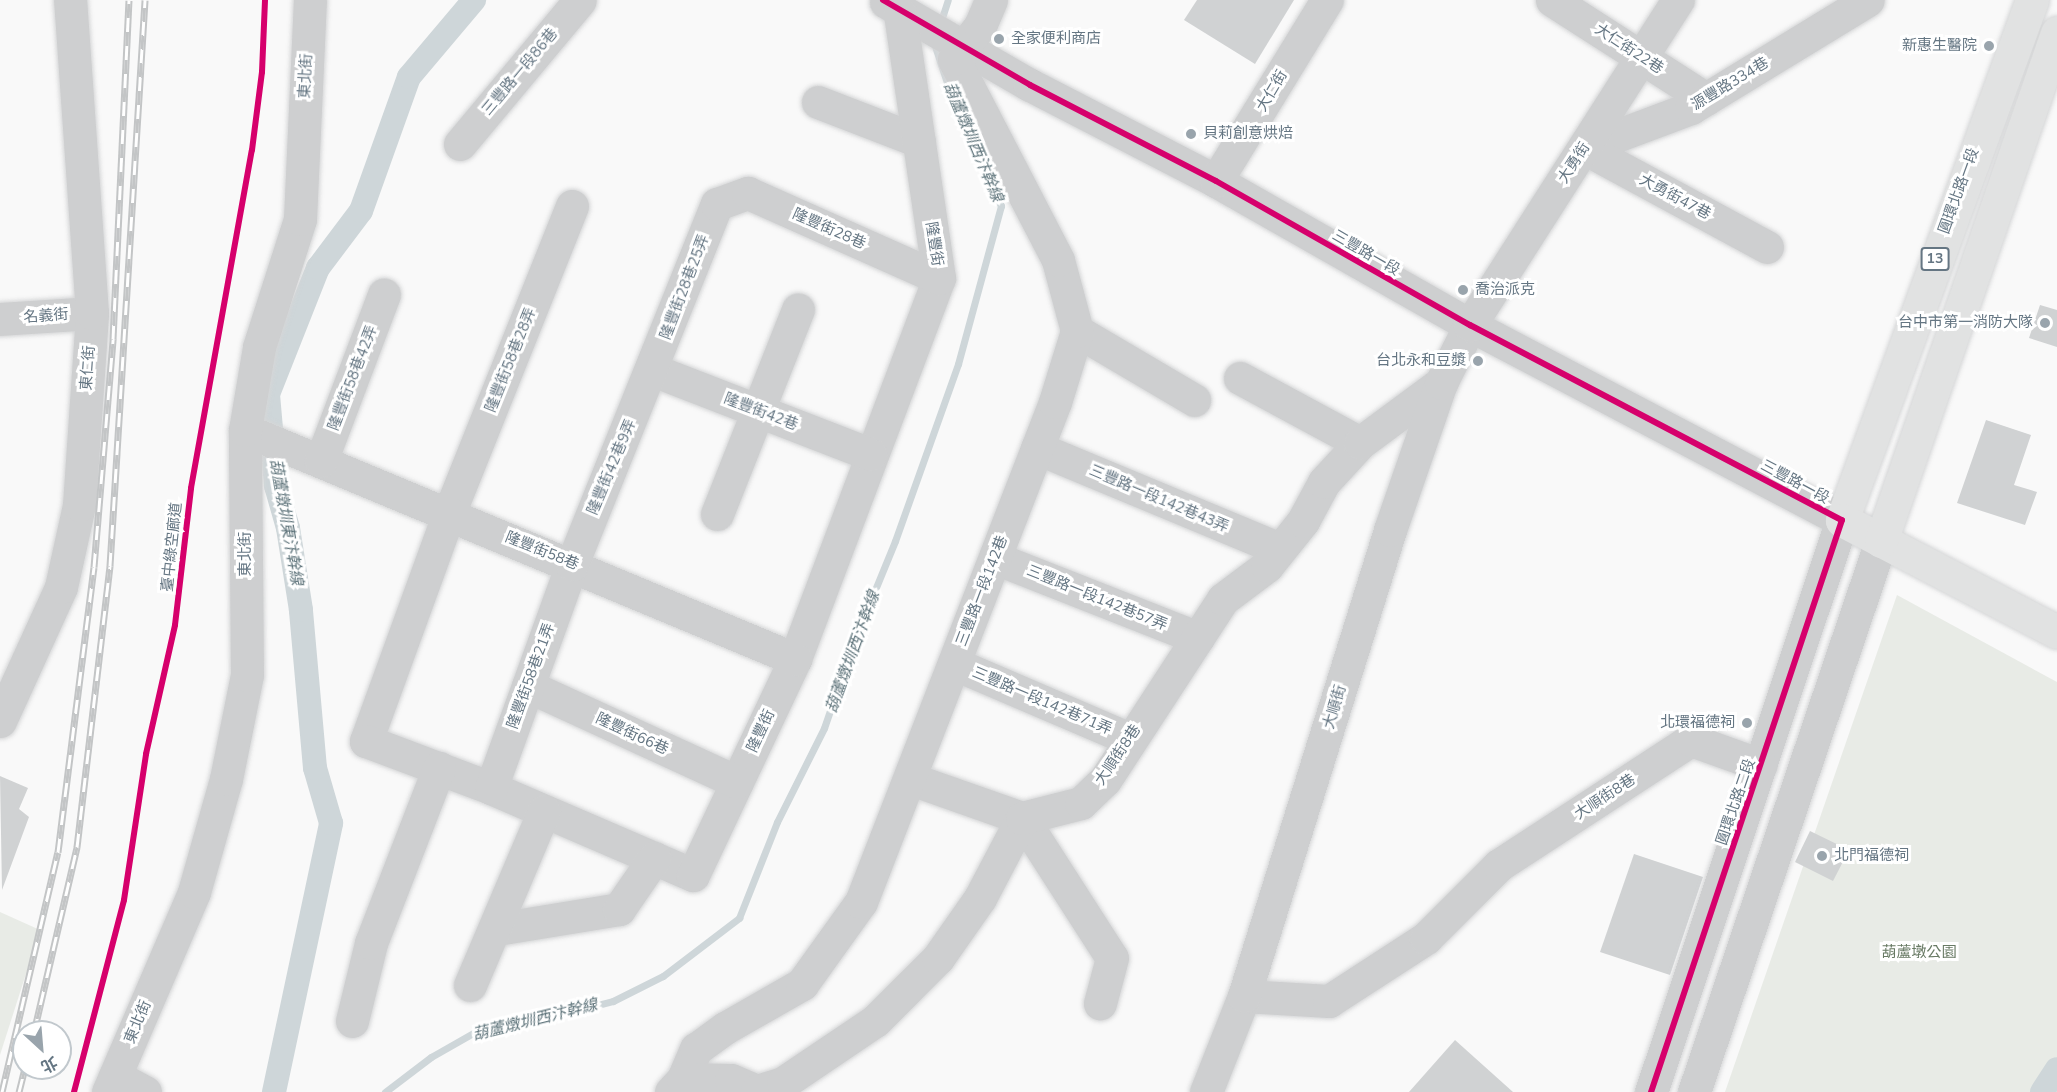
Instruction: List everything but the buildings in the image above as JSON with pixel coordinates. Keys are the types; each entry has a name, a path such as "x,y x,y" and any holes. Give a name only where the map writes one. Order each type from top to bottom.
{"main road":[{"name":"圓環北路一段","path":"1842,520 2032,0"},
{"path":"1881,540 2057,33"},
{"name":"三豐路一段","path":"1842,520 2057,632"}],"street":[{"name":"東仁街","path":"0,722 61,587 79,505 92,313 70,0"},
{"name":"東北街","path":"112,1084 194,892 226,779 247,675 264,437 259,347 300,219 310,0"},
{"name":"三豐路一段86巷","path":"460,144 580,0"},
{"path":"991,0 980,26 954,59 1058,260 1077,331 1194,400"},
{"name":"大仁街","path":"1216,181 1328,0"},
{"name":"大仁街22巷","path":"1552,0 1706,99"},
{"name":"大勇街","path":"1470,325 1678,0"},
{"name":"源豐路334巷","path":"1584,148 1691,108 1868,0"},
{"name":"三豐路一段","path":"891,6 962,47 1216,181 1470,325 1842,520"},
{"name":"隆豐街","path":"449,513 366,741 491,788 693,875 795,659 870,454 939,278 919,141 891,6"},
{"path":"818,102 919,141"},
{"name":"大勇街47巷","path":"1584,148 1767,247"},
{"name":"隆豐街28巷","path":"717,204 748,193 939,278"},
{"name":"隆豐街28巷25弄","path":"653,370 717,204"},
{"name":"隆豐街58巷28弄","path":"449,513 572,206"},
{"name":"隆豐街58巷42弄","path":"321,461 384,294"},
{"path":"717,514 798,309"},
{"name":"名義街","path":"0,319 92,313"},
{"name":"大順街","path":"1206,1092 1244,996 1390,530 1441,383 1470,325"},
{"name":"三豐路一段142巷","path":"677,1085 696,1049 725,1028 802,984 861,902 1037,448 1077,331"},
{"name":"隆豐街42巷","path":"653,370 870,454"},
{"name":"隆豐街42巷9弄","path":"572,564 653,370"},
{"path":"1240,378 1360,443"},
{"name":"大順街8巷","path":"1022,818 1081,802 1105,780 1128,738 1198,638 1222,598 1267,566 1303,521 1324,482 1360,443 1441,383"},
{"name":"隆豐街58巷","path":"264,437 795,659"},
{"name":"三豐路一段142巷43弄","path":"1037,448 1280,549"},
{"name":"圓環北路二段","path":"1651,1092 1842,520"},
{"path":"1694,1092 1881,540"},
{"name":"三豐路一段142巷57弄","path":"995,558 1198,638"},
{"name":"隆豐街58巷21弄","path":"491,788 572,564"},
{"name":"三豐路一段142巷71弄","path":"955,664 1128,738"},
{"name":"隆豐街66巷","path":"528,686 737,782"},
{"name":"大順街8巷","path":"1244,996 1329,1001 1426,938 1499,866 1691,740 1761,765"},
{"path":"352,1021 371,944 439,768"},
{"path":"910,779 1022,818 1112,958 1100,1003"},
{"path":"470,985 497,929 544,811"},
{"path":"677,1085 731,1080 757,1092 783,1083 875,1021 938,958 980,898 1022,818"},
{"path":"497,929 619,909 654,858"},
{"path":"112,1084 145,1092"}],"green space":[{"name":"葫蘆墩公園","path":"1897,595 2057,682 2057,1092 1725,1092"},
{"path":"0,912 40,930 0,1055"}],"waterway":[{"name":"葫蘆墩圳東汴幹線","path":"274,1092 331,823 315,768 301,610 288,528 276,486 268,394 318,268 361,211 409,77 474,0"},
{"name":"葫蘆燉圳西汴幹線","path":"940,24 948,0"},
{"name":"葫蘆燉圳西汴幹線","path":"385,1092 431,1057 475,1032 536,1021 613,1001 663,976 739,918 777,822 824,728 854,641 895,541 958,364 1001,206 952,98 934,43"},
{"path":"2042,1092 2057,1069"}],"railway":[{"path":"2,1092 58,852 94,567 113,339 129,0"},
{"path":"37,1020 77,847 110,566 145,0"},
{"path":"19,1092 22,1080"}],"cycle path":[{"name":"臺中綠空廊道","path":"74,1092 124,900 146,754 175,625 191,488 252,150 262,72 265,0"},
{"path":"883,0 1030,85 1216,181 1470,325 1842,520 1651,1092"}],"place":[{"name":"全家便利商店","path":"999,39"},
{"name":"新惠生醫院","path":"1989,46"},
{"name":"貝莉創意烘焙","path":"1191,134"},
{"name":"喬治派克","path":"1463,290"},
{"name":"台中市第一消防大隊","path":"2045,323"},
{"name":"台北永和豆漿","path":"1478,361"},
{"name":"北環福德祠","path":"1747,723"},
{"name":"北門福德祠","path":"1822,856"}]}
